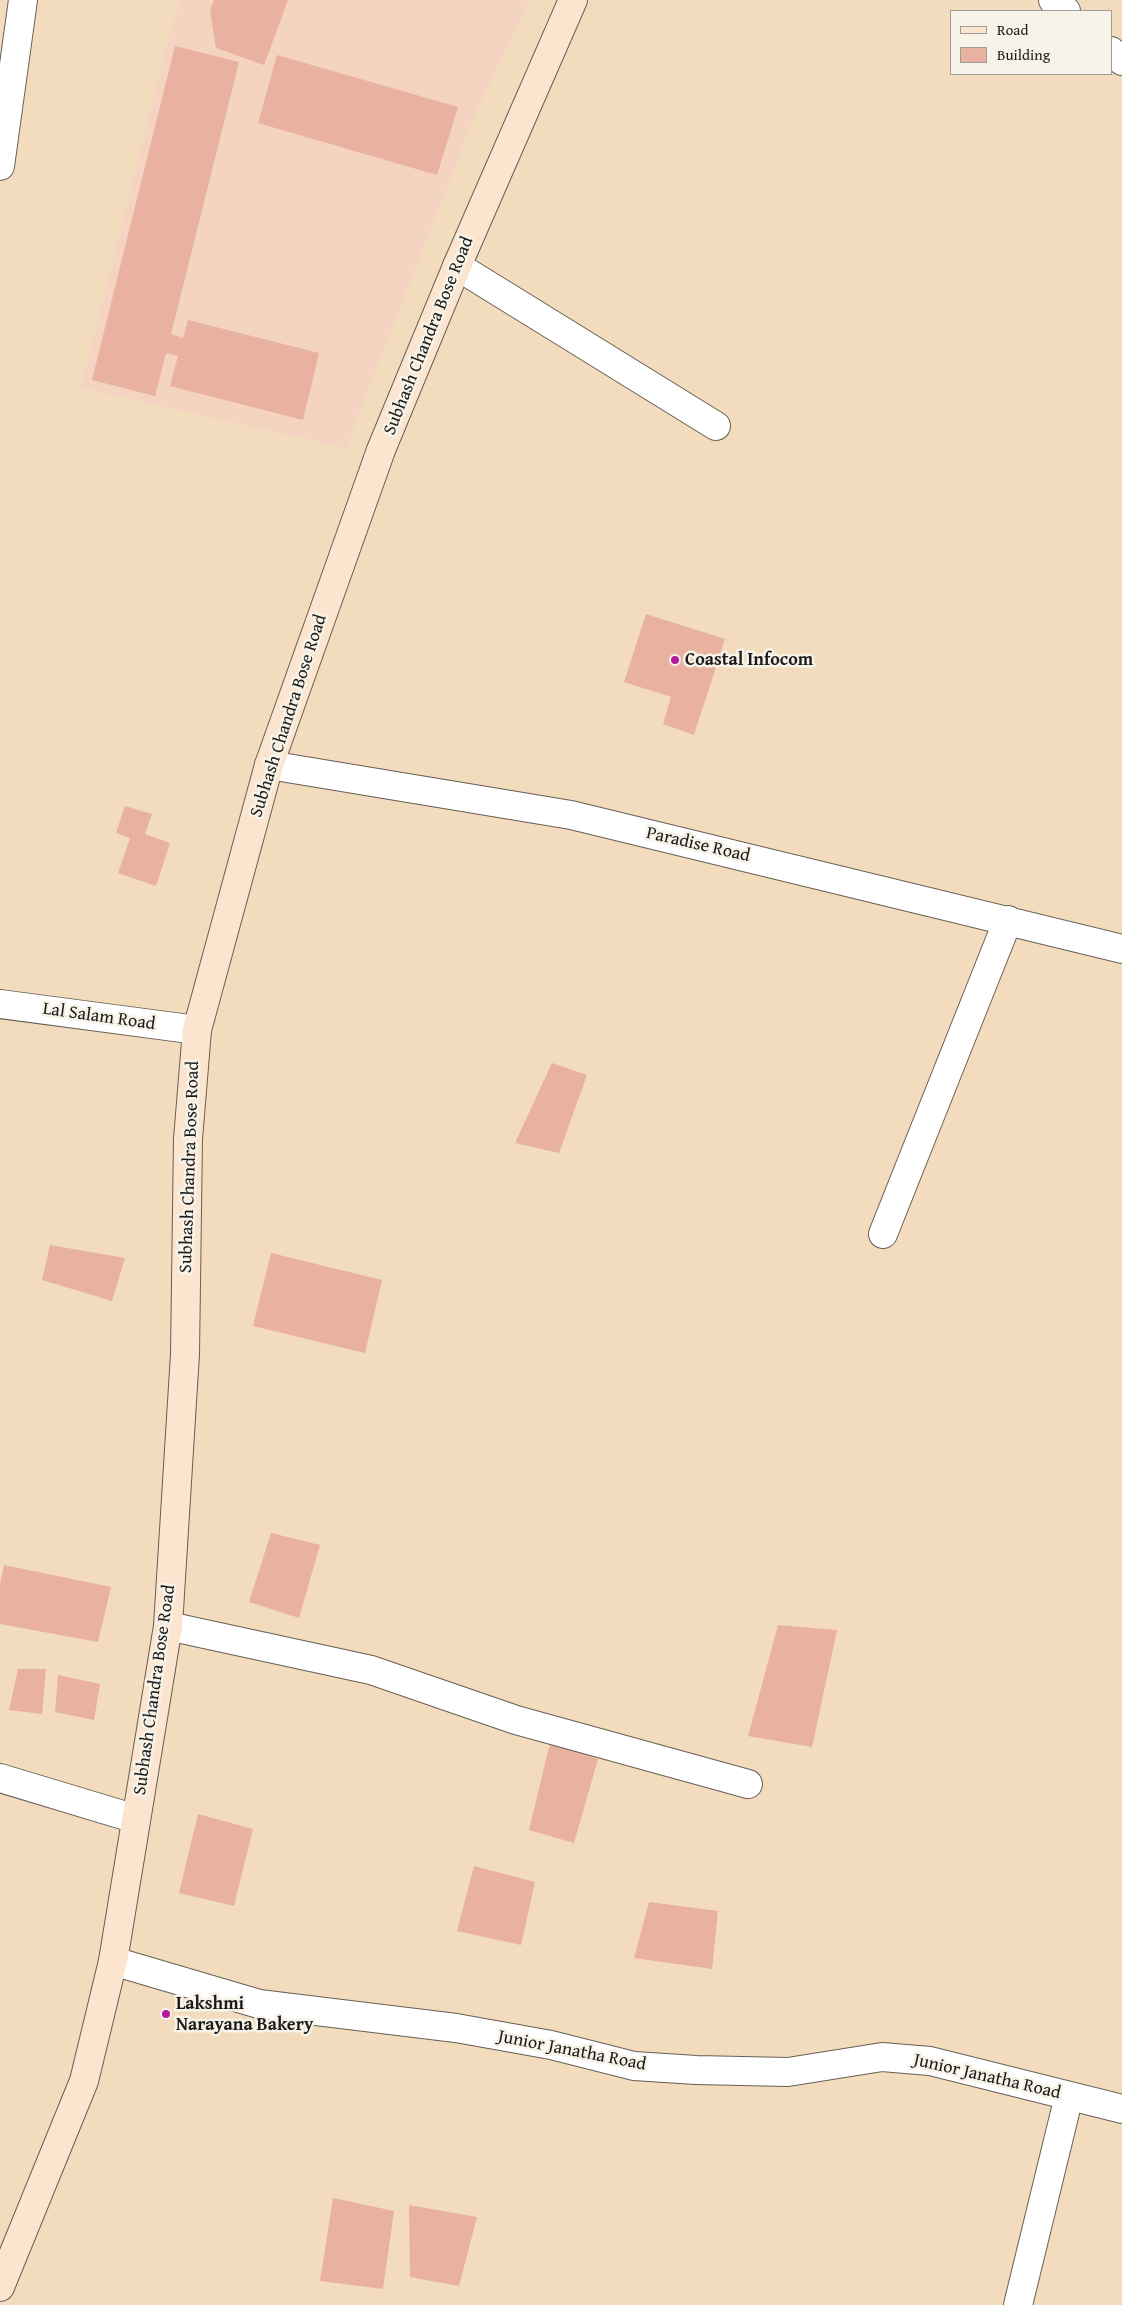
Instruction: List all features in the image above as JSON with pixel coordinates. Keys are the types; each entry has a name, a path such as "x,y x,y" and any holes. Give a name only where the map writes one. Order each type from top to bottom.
{"main road":[{"name":"Subhash Chandra Bose Road","path":"0,2288 84,2081 114,1961 168,1626 185,1354 188,1139 197,1030 269,765 381,450 457,266 573,0"}],"street":[{"path":"0,166 23,0"},
{"path":"1053,0 1065,10"},
{"path":"1112,52 1122,61"},
{"path":"457,266 716,426"},
{"name":"Paradise Road","path":"269,765 570,815 1122,949"},
{"path":"883,1234 1008,920"},
{"name":"Lal Salam Road","path":"0,1004 197,1030"},
{"path":"168,1626 371,1670 516,1720 748,1784"},
{"path":"0,1778 136,1819"},
{"name":"Junior Janatha Road","path":"114,1961 259,2004 456,2028 551,2045 634,2066 696,2070 788,2072 882,2057 930,2061 1122,2109"},
{"path":"1018,2305 1069,2096"}],"shaded area":[{"path":"181,0 530,0 477,110 346,448 81,388 171,29"}],"building":[{"path":"214,0 288,0 264,65 216,48 210,10"},
{"path":"175,46 239,62 171,334 183,338 188,320 319,353 303,420 170,386 178,356 166,353 155,396 92,380"},
{"path":"277,55 458,107 437,175 258,123"},
{"name":"Coastal Infocom","path":"646,614 725,639 694,735 663,724 671,697 624,682"},
{"path":"125,806 152,814 145,834 170,843 156,886 118,873 130,838 116,833"},
{"path":"552,1063 587,1075 559,1153 515,1143"},
{"path":"50,1245 125,1258 112,1301 42,1280"},
{"path":"271,1253 382,1280 365,1353 253,1326"},
{"path":"271,1533 320,1545 299,1618 249,1602"},
{"path":"4,1565 111,1587 98,1642 0,1624 0,1584"},
{"path":"778,1625 837,1630 812,1747 748,1736"},
{"path":"18,1669 46,1669 42,1714 9,1710"},
{"path":"58,1675 100,1684 94,1720 55,1712"},
{"path":"550,1743 598,1759 574,1843 529,1830"},
{"path":"198,1814 253,1829 234,1906 179,1893"},
{"path":"474,1866 535,1882 521,1945 457,1931"},
{"path":"649,1902 718,1911 712,1969 634,1958"},
{"path":"333,2198 394,2211 383,2289 320,2281"},
{"path":"409,2205 477,2217 459,2286 410,2277"}],"place":[{"name":"Coastal Infocom","path":"675,660"},
{"name":"Lakshmi Narayana Bakery","path":"166,2014"}]}
